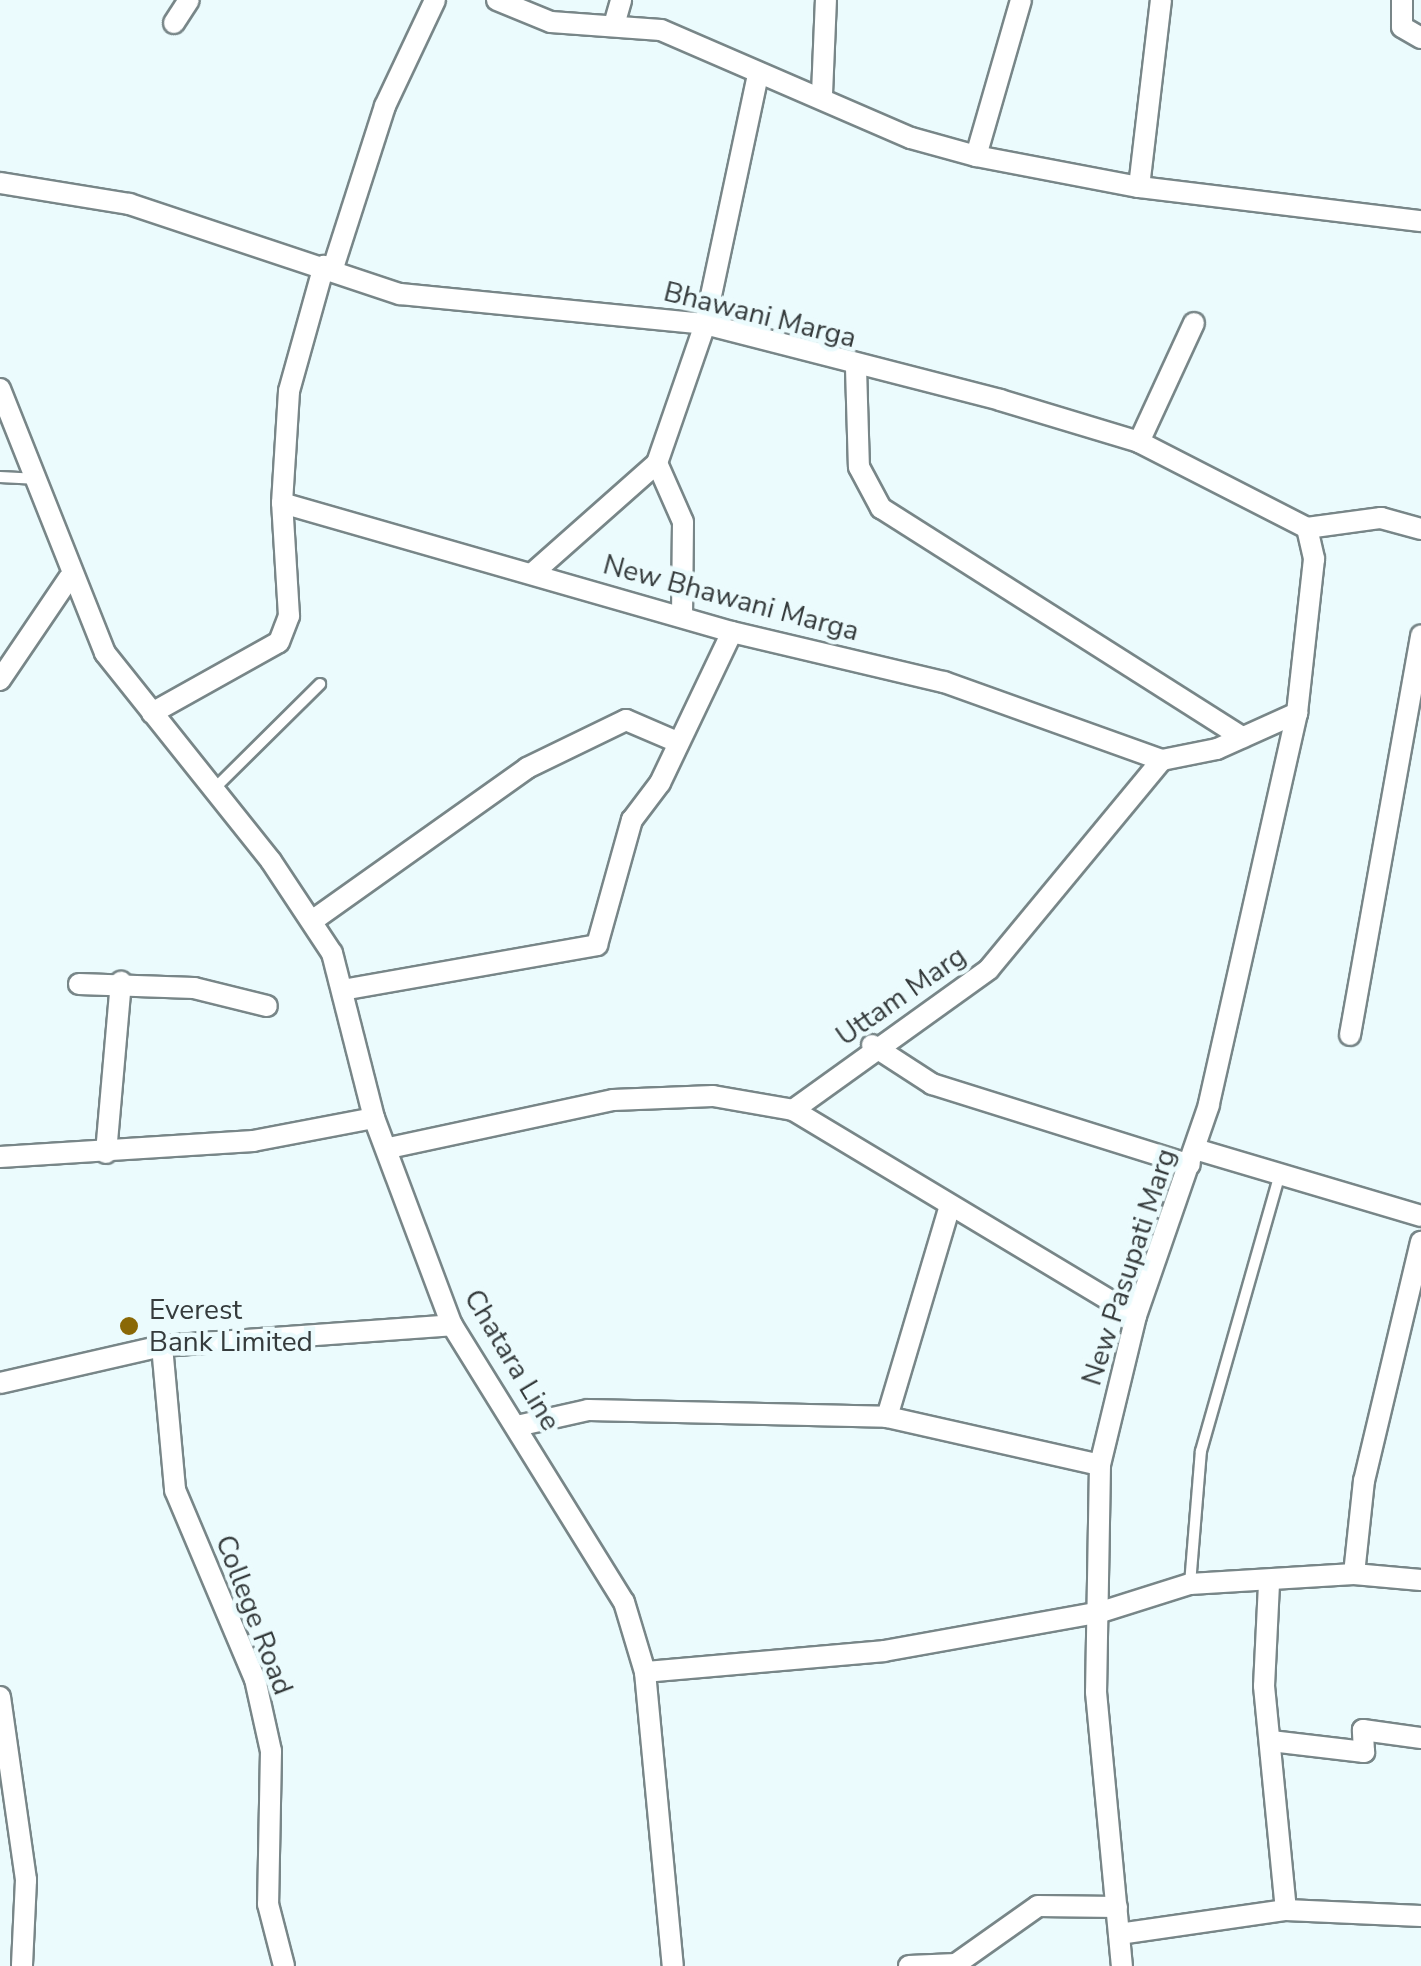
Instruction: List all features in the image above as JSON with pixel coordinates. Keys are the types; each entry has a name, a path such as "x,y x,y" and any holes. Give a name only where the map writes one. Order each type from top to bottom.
{"street":[{"path":"174,23 189,0"},
{"path":"152,713 279,642 290,616 282,503 289,391 385,106 436,0"},
{"path":"497,0 551,22 661,30 758,74 822,94 910,138 976,156 1139,187 1421,221"},
{"path":"614,24 622,0"},
{"path":"822,94 826,0"},
{"path":"976,156 1022,0"},
{"path":"1139,187 1160,0"},
{"path":"1402,0 1402,26 1421,38"},
{"path":"534,572 657,462 704,324 758,74"},
{"name":"Bhawani Marga","path":"0,183 129,204 329,267 468,305 704,324 1139,442 1307,528"},
{"path":"1139,442 1194,324"},
{"path":"856,368 859,467 880,508 1242,738"},
{"name":"Chatara Line","path":"0,389 40,480 69,578 104,653 215,788 312,920 348,990 374,1118 389,1148 452,1325 588,1530 645,1672 673,1966"},
{"path":"657,462 683,522 682,615"},
{"name":"New Bhawani Marga","path":"282,503 534,572 732,632 944,682 1162,760"},
{"path":"1162,760 1242,738 1297,712 1314,559 1307,528 1380,518 1421,529"},
{"path":"0,680 69,578"},
{"path":"348,990 597,945 632,820 660,784 675,741 732,632"},
{"path":"1350,1035 1421,635"},
{"name":"New Pasupati Marg","path":"1122,1966 1096,1692 1101,1612 1093,1527 1100,1466 1136,1316 1193,1157 1297,712"},
{"path":"312,920 560,752 626,720 675,741"},
{"name":"Uttam Marg","path":"793,1110 872,1045 989,969 1162,760"},
{"path":"78,984 122,982 267,1006"},
{"path":"106,1153 122,982"},
{"path":"872,1045 932,1084 1278,1181 1421,1216"},
{"path":"389,1148 612,1100 713,1096 793,1110 949,1209 1136,1316"},
{"path":"0,1156 106,1153 253,1141 374,1118"},
{"path":"887,1417 949,1209"},
{"path":"1354,1574 1364,1482 1421,1242"},
{"path":"0,1383 162,1346 452,1325"},
{"name":"College Road","path":"162,1346 175,1490 254,1679 272,1751 268,1904 284,1966"},
{"path":"518,1426 628,1409 887,1417 1100,1466"},
{"path":"645,1672 884,1651 1101,1612 1190,1584 1269,1584 1354,1574 1421,1580"},
{"path":"1269,1584 1271,1741 1286,1910"},
{"path":"0,1697 26,1880 22,1966"},
{"path":"1271,1741 1364,1752 1363,1730 1421,1738"},
{"path":"909,1966 956,1964 1038,1906 1117,1907"},
{"path":"1119,1934 1286,1910 1421,1916"}],"lane":[{"path":"0,477 40,480"},
{"path":"215,788 320,684"},
{"path":"1190,1584 1201,1451 1278,1181"}],"place":[{"name":"Everest Bank Limited","path":"129,1326"}]}
